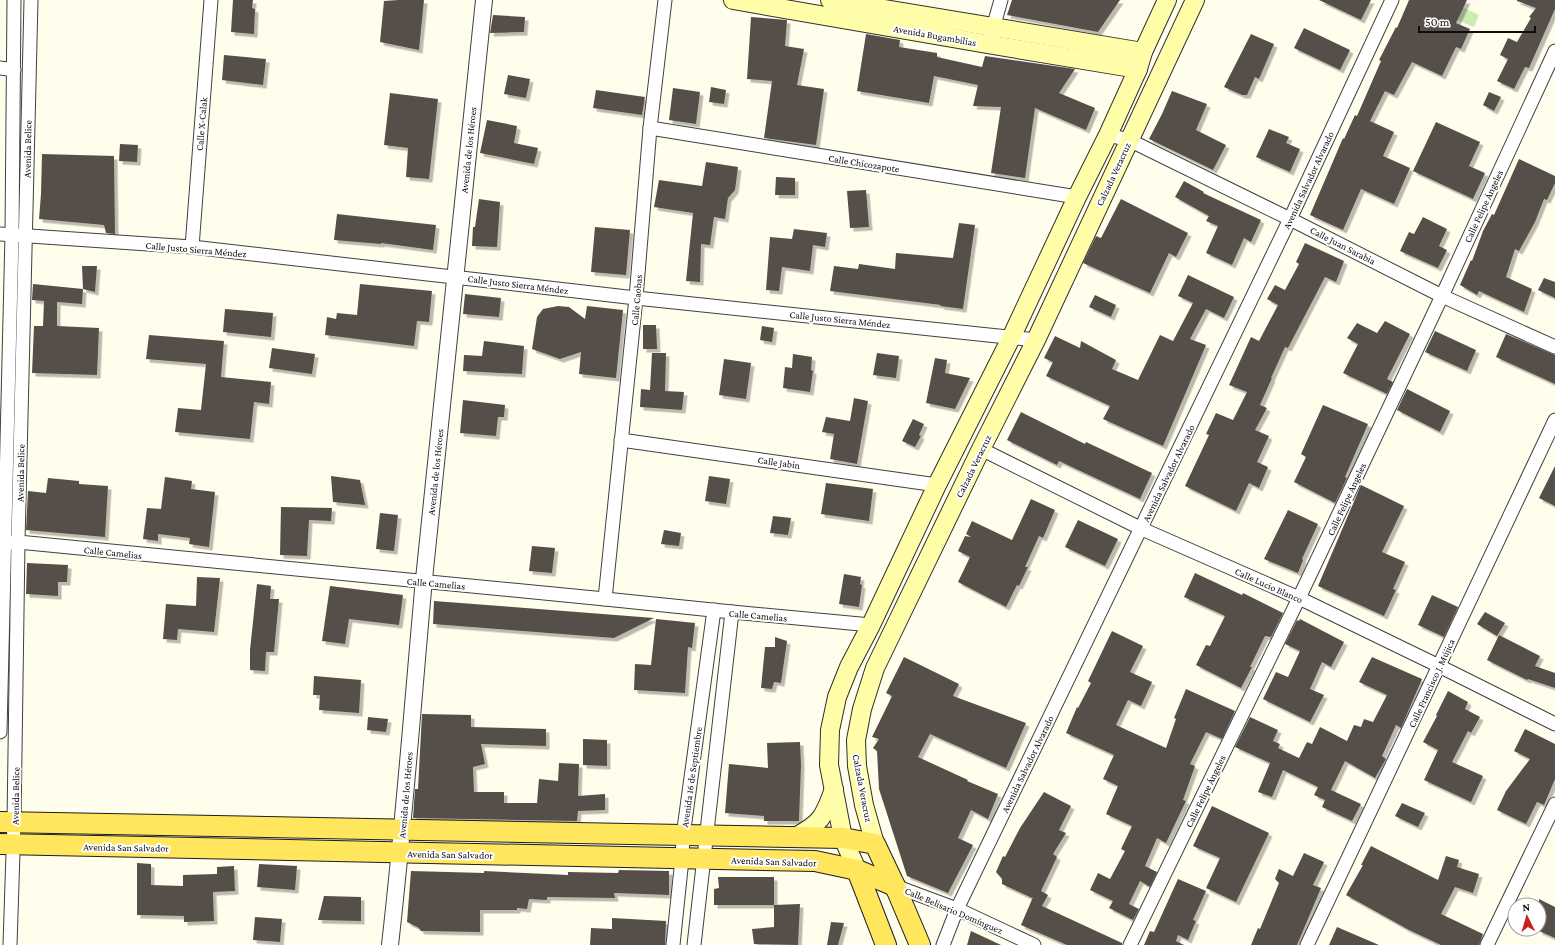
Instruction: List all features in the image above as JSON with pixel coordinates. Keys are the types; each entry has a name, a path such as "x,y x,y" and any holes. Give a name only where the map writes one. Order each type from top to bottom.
{"main road":[{"name":"Avenida Bugambilias","path":"733,0 830,4 993,27 1143,52"},
{"name":"Calzada Veracruz","path":"886,945 844,838 834,788 830,765 830,730 837,698 849,667 872,625 937,485 1011,338 1077,197 1108,135 1167,0"},
{"name":"Calzada Veracruz","path":"920,945 875,844 864,805 857,766 856,740 862,709 875,668 981,449 1036,340 1195,0"},
{"name":"Avenida Bugambilias","path":"830,4 987,44 1138,69"},
{"path":"793,838 808,831 818,822 826,812 834,788"},
{"path":"7,822 844,838 875,844"},
{"name":"Avenida San Salvador","path":"6,844 815,861 857,870 895,886"}],"street":[{"name":"Avenida Belice","path":"0,732 2,544 12,235 14,0"},
{"name":"Avenida Belice","path":"10,945 6,844 18,542 12,235 31,0"},
{"name":"Calle X-Calak","path":"192,247 211,0"},
{"name":"Avenida de los Héroes","path":"390,945 454,276 484,0"},
{"name":"Calle Caobas","path":"605,599 636,298 650,128 665,0"},
{"path":"987,44 1001,0"},
{"name":"Avenida Salvador Alvarado","path":"943,945 956,909 1142,528 1290,219 1392,0"},
{"name":"Calle Felipe Ángeles","path":"1130,945 1299,598 1442,296 1555,51"},
{"path":"0,68 14,70"},
{"name":"Calle Chicozapote","path":"650,128 1077,197"},
{"name":"Calle Juan Sarabia","path":"1108,135 1129,140 1442,296 1555,347"},
{"name":"Calle Justo Sierra Méndez","path":"12,235 192,247 636,298 1036,340"},
{"name":"Calle Francisco J. Mújica","path":"1307,945 1555,420"},
{"name":"Calle Jabin","path":"622,440 937,485"},
{"name":"Calle Lucio Blanco","path":"981,449 1142,528 1299,598 1555,724"},
{"name":"Calle Camelias","path":"2,544 18,542 872,625"},
{"name":"Avenida 16 de Septiembre","path":"673,945 683,836 714,610"},
{"name":"Avenida 16 de Septiembre","path":"694,945 732,612"},
{"path":"1487,945 1555,804"},
{"name":"Calle Belisario Domínguez","path":"895,886 956,909 1034,945"}],"green space":[{"path":"1411,0 1447,0 1479,15 1474,27"}],"building":[{"path":"233,0 253,0 252,8 255,9 254,34 231,32"},
{"path":"424,0 419,50 380,42 384,1"},
{"path":"1012,0 1120,0 1098,32 1007,15"},
{"path":"1319,0 1371,0 1361,20"},
{"path":"1409,0 1467,0 1456,23 1470,29 1461,49 1456,47 1442,76 1412,62 1394,95 1385,91 1370,121 1394,132 1383,156 1410,168 1394,204 1361,189 1343,230 1310,215 1343,138 1344,139 1355,115 1357,116 1381,61 1379,60 1396,27 1397,28"},
{"path":"1517,0 1555,0 1555,9 1529,68 1525,67 1514,89 1497,81 1508,59 1500,55 1508,38 1517,42 1531,18 1529,17 1536,8"},
{"path":"493,15 525,17 524,32 490,33"},
{"path":"751,17 787,20 785,46 804,49 797,85 824,89 816,145 764,138 772,81 747,79"},
{"path":"1304,28 1350,50 1340,70 1294,48"},
{"path":"866,34 900,40 899,47 937,53 937,57 982,67 985,56 1075,69 1059,93 1095,108 1086,130 1035,108 1025,178 991,173 1001,107 973,106 978,85 934,76 929,103 857,91"},
{"path":"1251,34 1274,44 1259,79 1255,77 1247,95 1242,95 1224,87"},
{"path":"224,55 266,59 263,85 222,80"},
{"path":"508,75 530,79 526,98 504,94"},
{"path":"711,87 726,90 724,104 709,102"},
{"path":"673,88 700,92 696,124 669,120"},
{"path":"596,90 645,97 642,115 593,108"},
{"path":"1172,91 1207,104 1196,130 1226,145 1213,170 1149,139"},
{"path":"1489,92 1501,97 1494,111 1483,105"},
{"path":"390,93 438,99 429,179 406,177 408,148 384,145"},
{"path":"487,120 517,126 514,143 538,148 534,164 480,153"},
{"path":"1436,122 1480,142 1469,166 1485,173 1473,199 1413,171"},
{"path":"1269,129 1289,137 1286,143 1300,149 1290,172 1256,157"},
{"path":"120,144 138,145 137,162 119,161"},
{"path":"42,154 114,156 115,234 106,233 104,225 39,219"},
{"path":"1519,159 1555,176 1555,183 1547,200 1544,199 1535,222 1519,251 1515,249 1506,277 1532,289 1524,312 1479,291 1477,295 1460,285 1471,260 1472,261 1483,231 1492,214 1494,215"},
{"path":"706,162 738,167 735,190 728,198 725,219 714,217 710,245 701,244 700,282 686,281 693,213 654,207 659,180 702,186"},
{"path":"776,177 795,178 795,195 775,195"},
{"path":"1184,181 1204,192 1203,193 1261,220 1251,242 1244,238 1232,265 1206,253 1218,226 1206,221 1209,216 1175,197"},
{"path":"866,190 869,227 850,228 847,191"},
{"path":"479,199 500,202 497,247 472,246 473,227 475,227"},
{"path":"1121,199 1188,233 1176,257 1169,253 1150,293 1083,263 1096,236 1101,238"},
{"path":"337,214 436,225 433,250 381,243 334,240"},
{"path":"1423,217 1447,229 1439,246 1447,250 1438,268 1400,251 1409,232 1414,234"},
{"path":"959,223 975,225 963,309 830,291 834,266 858,269 859,264 895,269 896,253 953,258"},
{"path":"595,227 630,230 626,275 591,272"},
{"path":"794,229 827,233 825,247 813,245 810,271 782,267 779,291 766,290 770,237 792,239"},
{"path":"1305,243 1344,261 1336,282 1325,277 1288,348 1285,347 1271,378 1260,405 1267,408 1255,430 1269,436 1257,462 1268,467 1259,488 1249,483 1236,511 1185,486 1209,435 1206,434 1216,413 1233,420 1247,392 1229,385 1251,337 1259,341 1278,305 1267,299 1275,285 1285,290 1299,264 1296,262"},
{"path":"82,266 97,266 95,292 83,289"},
{"path":"1188,275 1234,297 1224,318 1206,309 1190,339 1206,345 1163,446 1103,419 1110,406 1046,376 1053,362 1044,358 1055,336 1080,348 1081,341 1116,360 1112,369 1138,380 1160,335 1173,341 1193,303 1178,296"},
{"path":"1544,278 1555,282 1555,298 1538,290"},
{"path":"33,284 83,289 82,304 57,302 57,326 99,328 97,375 32,373 34,326 43,326 44,301 32,300"},
{"path":"360,284 432,291 429,322 417,321 414,346 325,335 327,317 336,319 337,313 357,315"},
{"path":"465,294 501,298 499,317 463,314"},
{"path":"1095,295 1116,305 1111,317 1089,307"},
{"path":"558,306 569,307 585,319 587,306 623,310 616,378 579,374 581,352 560,359 532,349 537,317 543,309"},
{"path":"225,309 273,313 271,337 223,332"},
{"path":"1385,321 1410,334 1387,379 1393,382 1387,394 1343,373 1358,344 1347,338 1357,323 1377,333"},
{"path":"643,325 656,325 657,349 643,349"},
{"path":"762,326 774,328 772,342 760,340"},
{"path":"1435,331 1476,350 1467,371 1425,352"},
{"path":"1506,334 1555,355 1555,384 1496,357"},
{"path":"149,335 224,341 221,377 271,382 269,404 254,402 250,439 175,432 178,408 201,410 206,364 146,359"},
{"path":"484,341 524,346 522,374 463,371 464,355 482,356"},
{"path":"272,348 315,354 312,374 269,368"},
{"path":"652,353 666,353 665,391 684,392 682,410 640,407 641,389 650,390"},
{"path":"877,353 899,356 896,378 873,375"},
{"path":"793,354 812,357 811,370 813,371 810,392 783,388 785,367 792,368"},
{"path":"935,358 947,360 945,373 970,378 955,409 926,403"},
{"path":"724,359 751,363 746,399 719,395"},
{"path":"1407,389 1450,411 1440,432 1397,410"},
{"path":"854,398 868,401 857,464 830,459 834,434 822,432 826,417 850,421"},
{"path":"463,400 505,405 504,417 498,417 496,436 460,433"},
{"path":"1323,405 1368,424 1345,477 1347,478 1335,503 1294,482 1306,457 1301,454"},
{"path":"1021,412 1085,444 1086,442 1152,473 1140,499 1059,461 1057,465 1007,440"},
{"path":"913,419 924,424 919,435 921,436 915,447 902,441"},
{"path":"1555,466 1555,506 1539,498"},
{"path":"331,476 360,480 365,505 333,502"},
{"path":"709,476 730,479 726,504 705,501"},
{"path":"165,477 192,481 191,489 215,492 209,547 189,544 190,538 158,534 158,541 143,539 147,508 161,509"},
{"path":"48,478 79,481 79,484 108,486 105,537 26,530 28,491 46,493"},
{"path":"826,483 873,489 869,521 821,514"},
{"path":"1361,485 1404,506 1382,552 1405,562 1393,589 1396,590 1384,616 1318,586"},
{"path":"1031,499 1055,510 1043,538 1039,536 1025,567 1028,567 1019,586 1017,585 1006,607 958,582 970,557 958,551 965,536 971,537 966,534 972,521 1012,540"},
{"path":"281,507 332,508 331,521 309,520 307,556 280,555"},
{"path":"1288,510 1318,524 1302,559 1303,560 1298,573 1264,559"},
{"path":"380,513 398,515 394,551 376,549"},
{"path":"773,516 791,518 788,535 770,533"},
{"path":"1078,520 1118,539 1105,566 1065,547"},
{"path":"664,530 681,533 679,546 661,544"},
{"path":"532,546 555,548 552,573 529,571"},
{"path":"27,563 68,565 67,582 58,582 58,596 26,594"},
{"path":"1195,573 1242,595 1243,593 1283,613 1271,637 1265,636 1241,688 1196,665 1206,645 1210,646 1225,616 1184,597"},
{"path":"844,574 861,577 860,584 862,585 859,607 839,604"},
{"path":"197,577 220,578 214,632 178,629 177,640 163,639 166,604 196,606"},
{"path":"257,584 271,586 270,599 279,599 274,652 266,652 265,671 250,670 250,650"},
{"path":"330,586 403,595 399,625 349,619 345,644 322,641"},
{"path":"1432,595 1458,607 1444,637 1418,625"},
{"path":"434,601 654,618 614,638 433,624"},
{"path":"1485,612 1505,623 1497,636 1477,624"},
{"path":"656,619 695,623 692,648 688,647 685,693 634,690 635,664 651,665"},
{"path":"1300,619 1344,642 1331,667 1322,662 1310,689 1324,695 1310,722 1263,699 1276,672 1288,677 1300,651 1285,644 1297,620 1299,621"},
{"path":"1112,631 1143,646 1130,672 1152,682 1141,706 1128,700 1116,725 1166,748 1176,719 1174,718 1186,689 1235,711 1222,739 1206,732 1190,764 1195,766 1183,800 1186,801 1166,843 1157,838 1145,866 1157,872 1150,887 1140,881 1129,904 1139,909 1133,920 1109,908 1113,901 1090,890 1098,873 1110,879 1125,851 1121,849 1132,826 1106,814 1118,786 1103,779 1114,755 1066,733 1077,707 1078,708 1091,683 1088,681"},
{"path":"1499,635 1540,656 1535,666 1555,673 1555,688 1528,679 1527,680 1487,660"},
{"path":"775,637 787,641 781,683 774,682 772,689 761,688 765,647 775,647"},
{"path":"904,657 959,684 953,696 1026,723 1006,768 930,734 918,757 968,780 967,781 998,794 988,819 971,810 958,838 973,845 948,893 907,876 879,789 877,751 873,748 879,739 872,737 892,696 886,693"},
{"path":"1372,657 1422,679 1401,728 1396,725 1382,756 1386,759 1375,778 1345,761 1331,790 1361,804 1352,821 1322,807 1325,800 1314,795 1318,787 1283,770 1272,797 1258,792 1270,763 1235,747 1250,717 1278,730 1273,741 1280,744 1278,748 1299,758 1307,742 1312,744 1320,727 1347,741 1354,725 1361,727 1364,719 1373,722 1387,695 1359,682"},
{"path":"314,676 361,680 359,713 319,710 320,695 313,695"},
{"path":"1448,691 1468,702 1465,709 1480,717 1471,733 1468,731 1452,762 1483,776 1471,802 1424,780 1438,750 1423,742"},
{"path":"422,714 471,715 471,727 546,729 546,746 481,744 485,764 473,767 474,792 504,792 504,803 537,803 539,779 558,781 559,763 579,764 578,796 605,794 605,810 578,811 577,821 413,818 415,789 418,789"},
{"path":"368,717 388,719 386,732 367,730"},
{"path":"1525,729 1555,744 1555,779 1544,805 1537,802 1526,824 1497,810 1506,791 1530,759 1514,751"},
{"path":"583,739 607,740 607,766 583,765"},
{"path":"800,742 801,765 799,821 764,821 764,816 725,813 729,764 768,768 767,743"},
{"path":"1044,792 1071,806 1059,830 1066,833 1053,854 1057,857 1041,891 1048,895 1042,906 1122,943 1122,945 1067,945 1021,925 1033,897 1032,898 1002,884 1002,879 996,872 1003,856 1005,857 1020,828"},
{"path":"1402,803 1425,813 1418,827 1395,816"},
{"path":"1212,806 1269,833 1236,902 1206,888 1220,858 1193,846"},
{"path":"1371,846 1438,880 1446,856 1459,860 1457,867 1479,874 1473,893 1455,887 1441,914 1483,934 1479,945 1441,945 1409,930 1346,895 1363,865 1361,865"},
{"path":"1304,853 1324,862 1313,885 1321,888 1297,945 1251,945 1258,928 1260,929 1279,883 1275,879 1279,869 1293,876"},
{"path":"137,863 151,864 151,885 183,886 183,875 217,874 217,867 234,866 235,891 213,892 214,921 184,922 184,916 137,915"},
{"path":"259,864 297,866 295,890 257,887"},
{"path":"619,870 669,871 669,895 614,893 615,898 547,897 547,900 529,899 527,909 517,908 517,910 480,910 480,932 421,931 419,928 407,922 411,871 484,873 484,871 568,875 568,872 618,873"},
{"path":"718,877 774,877 774,905 714,905 714,889 719,888"},
{"path":"1178,879 1206,891 1193,920 1196,921 1188,940 1178,935 1176,941 1184,945 1144,945 1150,931 1154,932"},
{"path":"324,896 361,897 361,921 318,920"},
{"path":"1547,903 1555,907 1555,938 1547,934"},
{"path":"800,904 798,945 754,944 752,929 774,927 774,905"},
{"path":"255,917 282,919 280,942 253,940"},
{"path":"612,918 666,921 665,945 590,945 591,928 612,929"},
{"path":"831,922 844,923 838,945 827,945"},
{"path":"1337,927 1379,945 1329,945"},
{"path":"971,931 1001,945 967,945"}]}
